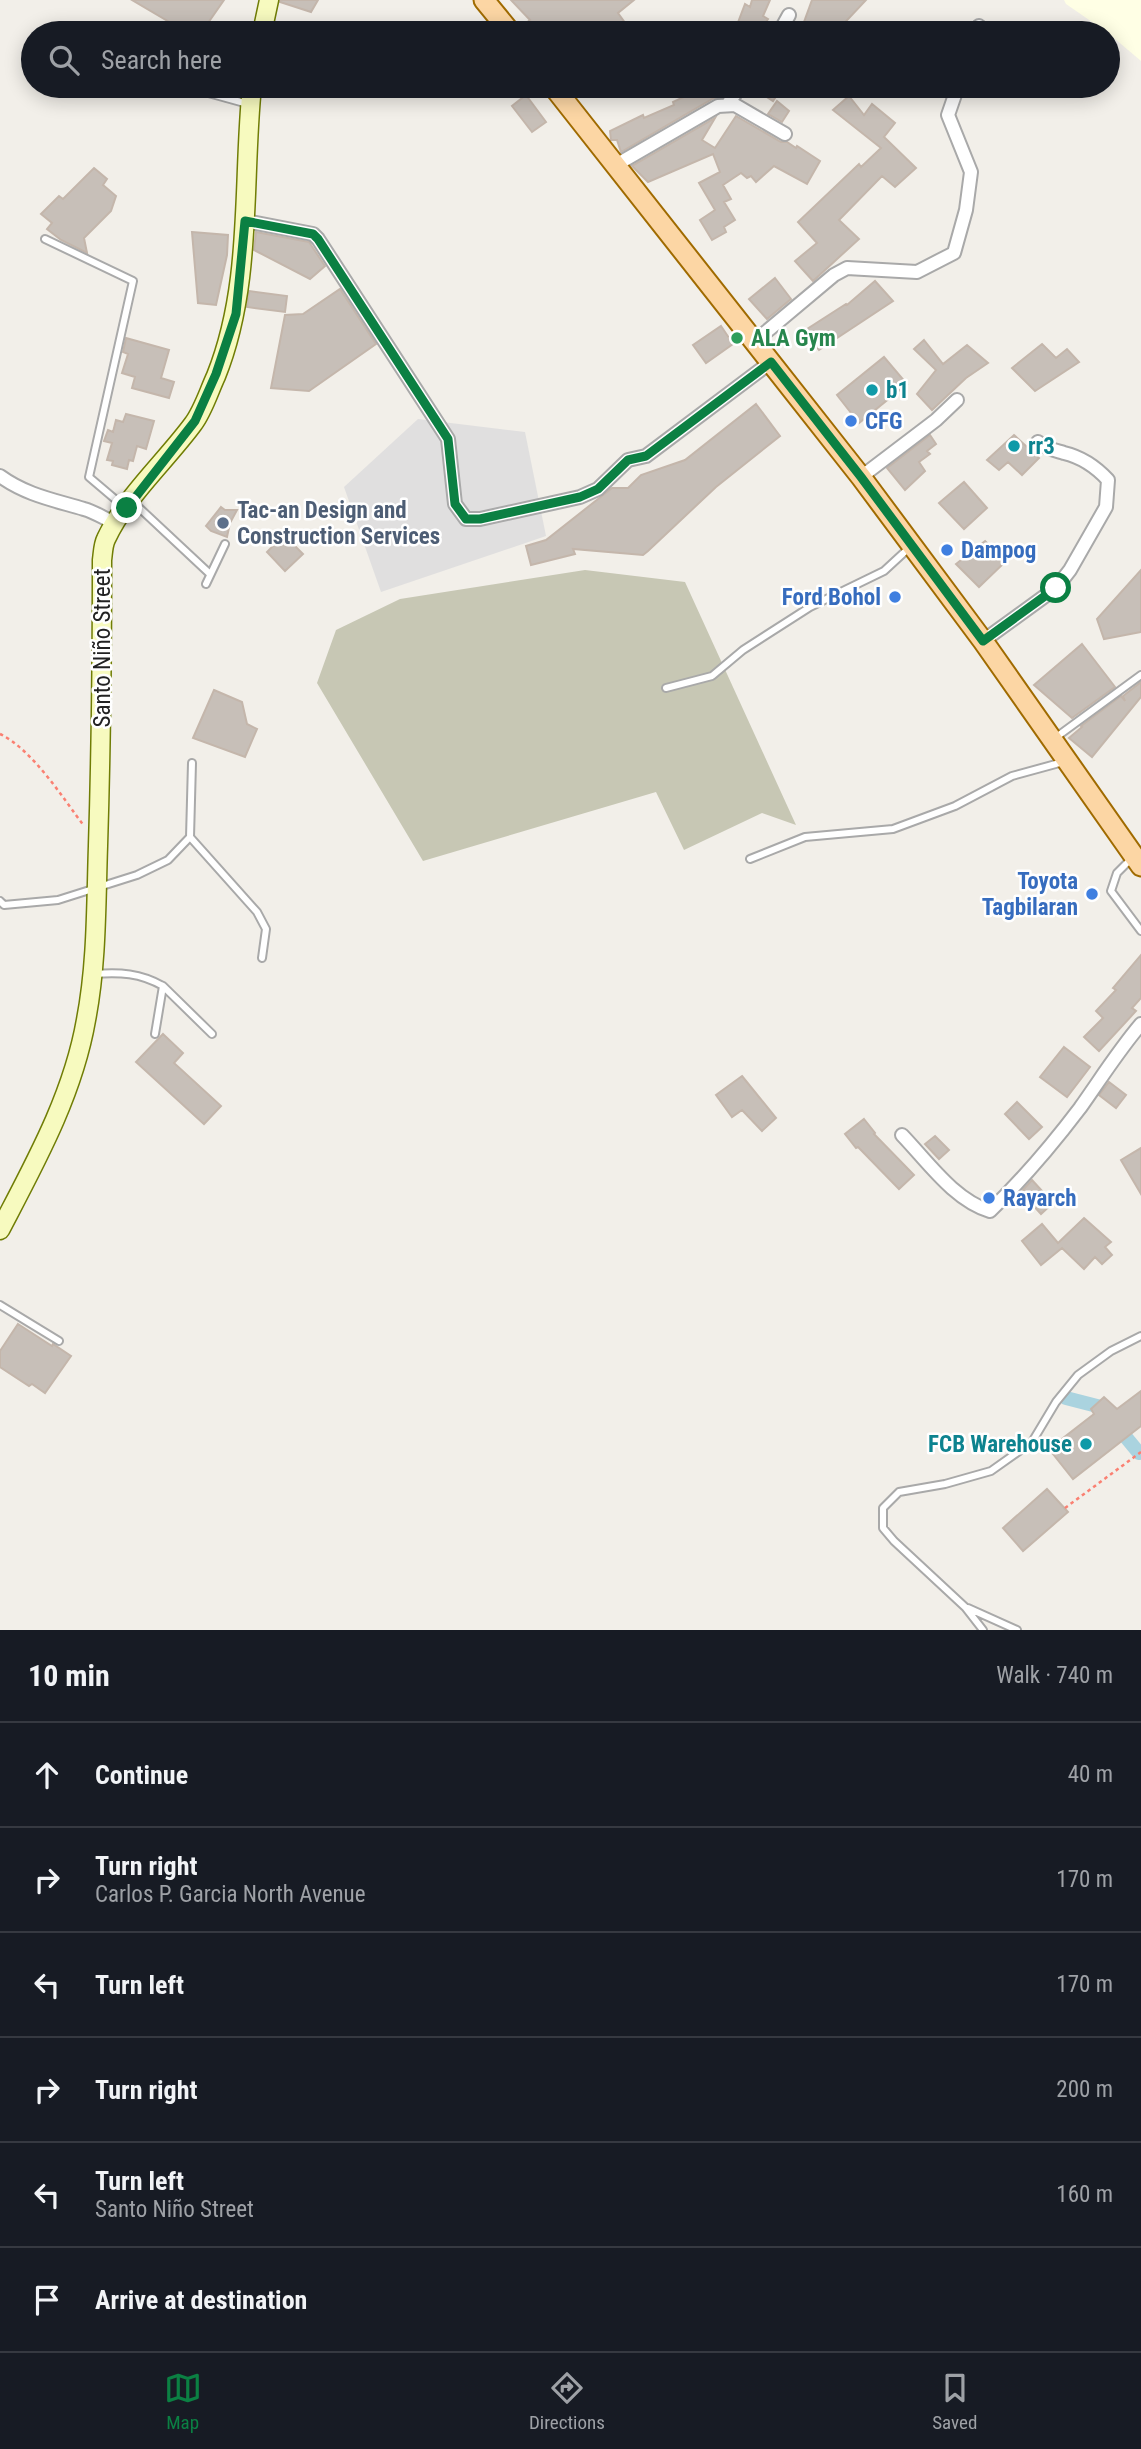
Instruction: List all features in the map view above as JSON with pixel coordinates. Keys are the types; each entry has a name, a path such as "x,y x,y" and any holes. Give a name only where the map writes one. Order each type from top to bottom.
{"main road":[{"path":"265,21 270,0"},
{"path":"484,0 501,21"},
{"name":"Santo Niño Street","path":"0,1230 48,1136 65,1095 86,1021 92,974 97,886 104,542 129,504 195,421 216,374 236,314 245,221 251,98"},
{"path":"563,98 861,477 983,641 1138,861"}],"street":[{"path":"786,21 789,15"},
{"path":"727,105 732,98"},
{"path":"754,342 834,275 847,268 917,272 954,253 966,209 971,172 948,115 954,98"},
{"path":"616,165 718,106 735,105 785,134"},
{"path":"245,221 313,234 318,239 448,439 455,504 466,519 480,519 580,497 598,489 628,460 646,456 771,362"},
{"path":"861,477 936,420 957,400"},
{"path":"983,641 1056,588 1070,570 1106,507 1108,480 1097,468 1067,453 1049,450 1038,442"},
{"path":"0,476 16,488 88,510 115,523"},
{"path":"902,1135 953,1188 975,1207 990,1211 1026,1176 1141,1024"}],"lane":[{"path":"228,98 250,104"},
{"path":"45,239 133,281 89,477 129,504 210,574"},
{"path":"206,584 225,544"},
{"path":"666,688 712,676 743,650 810,607 884,571 912,546"},
{"path":"1053,739 1141,675"},
{"path":"750,859 805,837 894,829 955,806 1012,776 1068,761"},
{"path":"0,901 4,905 58,900 137,875 168,860 190,837 192,763"},
{"path":"190,837 257,912 266,929 262,958"},
{"path":"1138,861 1117,873 1111,891 1141,931"},
{"path":"92,974 117,972 146,976 163,986 212,1034"},
{"path":"155,1034 163,986"},
{"path":"0,1305 60,1341"},
{"path":"983,1630 965,1606 883,1528 883,1508 899,1492 945,1484 990,1471 1032,1442 1056,1402 1078,1375 1111,1351 1141,1336"},
{"path":"965,1606 1017,1630"}],"path":[{"path":"0,734 8,738 44,773 98,846"},
{"path":"1065,1508 1141,1452"}],"shaded area":[{"path":"1064,0 1141,0 1141,61 1120,43 1120,21 1091,21"},
{"path":"418,419 525,432 546,536 381,592 344,487"},
{"path":"585,570 685,582 796,825 762,813 684,850 656,792 423,861 317,683 336,630 400,599"}],"building":[{"path":"132,0 224,0 209,21 168,21"},
{"path":"280,0 318,0 311,12"},
{"path":"511,0 634,0 618,13 624,21 530,20"},
{"path":"752,0 770,0 763,16 768,19 767,21 739,21 745,4 750,7"},
{"path":"812,0 866,0 846,21 804,21"},
{"path":"522,98 528,98 546,122 532,132 512,106"},
{"path":"682,98 714,98 621,152 617,140 611,140 610,131 643,115 644,118 674,105 673,102"},
{"path":"847,98 851,98 864,115 872,104 895,123 884,137 916,168 895,187 882,176 839,220 859,239 813,281 795,261 817,243 798,222 859,164 861,167 881,148 833,110"},
{"path":"777,101 789,111 782,122 768,114"},
{"path":"736,116 781,142 787,142 796,148 797,146 820,161 807,184 774,166 756,182 751,176 747,178 741,173 723,185 731,199 724,202 735,220 724,227 726,232 712,240 700,220 715,210 699,183 720,172 713,154 648,182 632,166 715,118 702,140 715,148"},
{"path":"94,168 107,179 103,185 116,196 111,211 84,238 87,253 61,240 47,229 52,223 41,214 59,196 63,199"},
{"path":"192,232 228,235 227,255 216,305 198,303"},
{"path":"256,232 309,242 325,266 310,279 254,250"},
{"path":"775,278 791,299 767,319 749,299"},
{"path":"875,281 893,301 819,350 804,331 847,305"},
{"path":"340,289 376,344 309,391 271,388 285,315 303,314"},
{"path":"249,291 287,296 285,312 247,307"},
{"path":"721,326 733,344 706,363 693,345"},
{"path":"126,338 169,350 161,378 174,382 169,398 132,388 135,377 122,373 128,354 123,352"},
{"path":"924,340 943,364 967,345 988,363 966,378 932,410 917,394 936,370 914,349"},
{"path":"1042,344 1056,358 1067,349 1079,362 1035,391 1012,368"},
{"name":"b1","path":"884,357 907,384 859,423 837,395"},
{"path":"756,404 780,436 716,487 643,555 573,549 575,554 531,565 526,546 546,540 612,488 628,488 641,475 685,460"},
{"path":"126,414 154,421 146,449 137,446 133,461 129,460 127,469 112,465 113,461 107,460 112,443 104,441 108,430 113,432 116,420 123,422"},
{"path":"930,435 936,444 927,451 930,454 919,462 925,471 905,490 887,468"},
{"name":"rr3","path":"1014,435 1039,458 1022,475 1008,462 999,470 987,460"},
{"path":"964,482 987,508 964,529 939,503"},
{"path":"221,507 225,510 237,510 227,537 211,531 206,526"},
{"path":"284,535 303,554 285,571 267,552"},
{"path":"985,541 1005,562 979,587 956,564"},
{"path":"1141,570 1141,632 1104,639 1097,619"},
{"path":"1082,644 1115,687 1072,718 1034,685"},
{"path":"1141,682 1141,697 1092,757 1069,738 1121,696 1125,701 1123,696"},
{"path":"214,690 242,702 247,724 257,729 245,757 193,738"},
{"path":"1141,955 1141,998 1132,1008 1136,1011 1099,1051 1084,1037 1103,1018 1096,1011 1116,990 1113,988"},
{"path":"163,1034 183,1053 174,1063 221,1106 204,1124 136,1062"},
{"path":"1064,1047 1090,1067 1067,1097 1040,1077"},
{"path":"742,1076 776,1118 762,1131 742,1110 732,1117 716,1095"},
{"path":"1109,1082 1126,1095 1116,1108 1099,1095"},
{"path":"1017,1102 1042,1127 1029,1139 1005,1114"},
{"path":"864,1119 874,1134 914,1175 899,1189 845,1134"},
{"path":"935,1136 949,1150 939,1159 925,1144"},
{"path":"1141,1148 1141,1194 1121,1160"},
{"path":"1032,1180 1053,1203 1041,1214 1021,1192"},
{"path":"1084,1218 1111,1242 1105,1247 1112,1255 1102,1264 1095,1257 1084,1269 1062,1248 1041,1265 1022,1241 1042,1224 1058,1243"},
{"path":"18,1324 71,1356 45,1393 0,1367 0,1351"},
{"name":"FCB Warehouse","path":"1141,1391 1141,1426 1073,1479 1049,1449 1094,1414 1091,1409 1104,1397 1117,1409"},
{"path":"1047,1489 1068,1512 1023,1551 1003,1528"}],"waterway":[{"path":"1066,1398 1101,1407 1139,1453"}],"place":[{"name":"ALA Gym","path":"737,338"},
{"name":"b1","path":"872,390"},
{"name":"CFG","path":"851,421"},
{"name":"rr3","path":"1014,446"},
{"name":"Tac-an Design and Construction Services","path":"223,523"},
{"name":"Dampog","path":"947,550"},
{"name":"Ford Bohol","path":"895,597"},
{"name":"Toyota Tagbilaran","path":"1092,894"},
{"name":"Rayarch","path":"989,1198"},
{"name":"FCB Warehouse","path":"1086,1444"}],"route":[{"path":"127,508 195,421 216,374 236,314 245,221 313,234 318,239 448,439 455,504 466,519 480,519 580,497 598,489 628,460 646,456 771,362 983,641 1056,588"}]}
